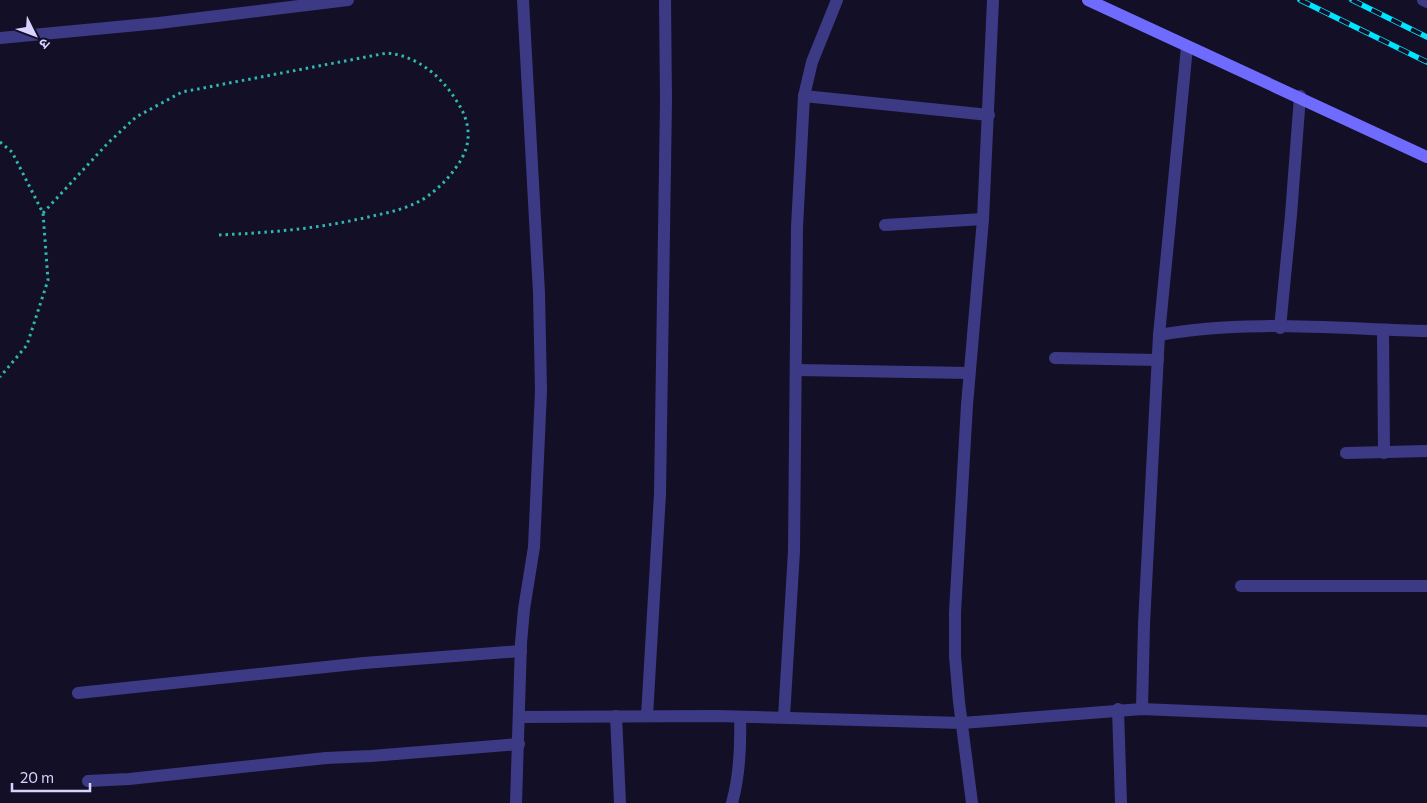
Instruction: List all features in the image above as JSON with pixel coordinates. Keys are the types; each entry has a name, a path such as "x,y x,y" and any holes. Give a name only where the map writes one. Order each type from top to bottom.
{"street":[{"path":"0,38 159,23 348,0"},
{"path":"516,803 521,651 524,609 534,548 541,391 539,293 523,0"},
{"path":"647,716 660,494 666,100 665,0"},
{"path":"784,717 794,550 797,227 804,96 812,62 837,0"},
{"path":"972,803 955,656 955,612 969,373 983,219 993,0"},
{"path":"1088,0 1187,48 1300,96 1427,157"},
{"path":"1423,0 1427,2"},
{"path":"1142,708 1159,335 1187,48"},
{"path":"804,96 989,115"},
{"path":"1280,328 1300,96"},
{"path":"885,226 983,219"},
{"path":"1159,335 1187,330 1280,328 1427,331"},
{"path":"1383,330 1384,453"},
{"path":"1055,358 1158,360"},
{"path":"797,370 969,373"},
{"path":"1346,453 1427,452"},
{"path":"1241,586 1427,586"},
{"path":"78,693 364,663 521,651"},
{"path":"520,717 784,717 962,723 1142,708 1427,721"},
{"path":"1118,709 1121,803"},
{"path":"616,716 620,803"},
{"path":"732,803 739,778 741,748 740,717"},
{"path":"88,781 129,779 326,758 519,744"}],"path":[{"path":"43,213 108,143 136,117 182,92 387,53 404,54 443,80 464,112 470,136 463,157 447,180 425,198 401,210 320,228 217,235"},
{"path":"0,142 12,152 43,213 48,280 27,345 0,377"}],"railway":[{"path":"1300,0 1427,62"},
{"path":"1352,0 1427,37"}]}
